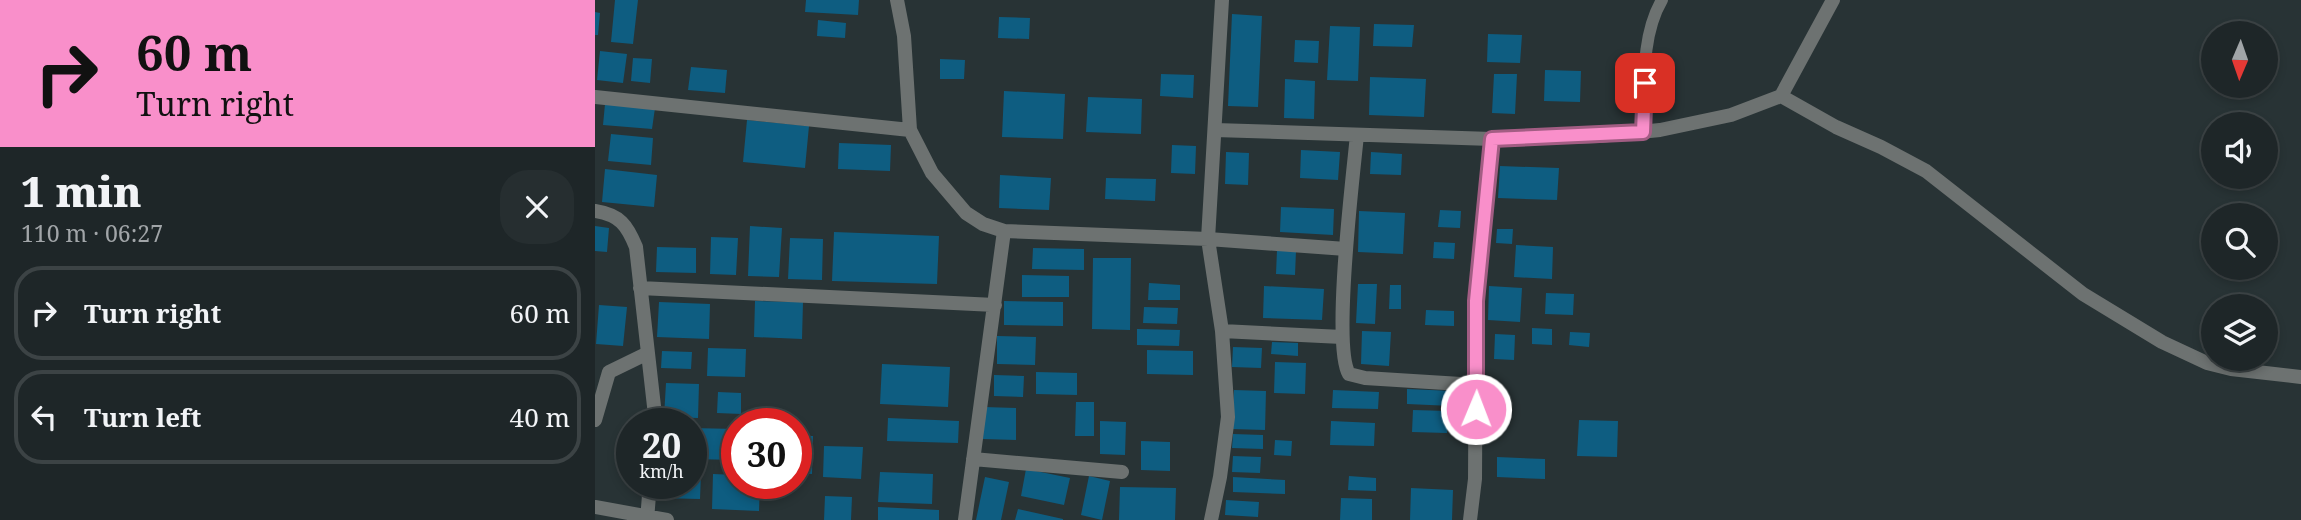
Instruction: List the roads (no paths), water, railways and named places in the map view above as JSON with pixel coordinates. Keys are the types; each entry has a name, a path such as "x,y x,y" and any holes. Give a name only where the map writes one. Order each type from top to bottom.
{"street":[{"path":"897,0 904,36 910,130 932,173 966,213 983,224 1004,231 1208,239 1346,249"},
{"path":"1211,520 1228,417 1222,331 1208,239 1222,0"},
{"path":"1215,130 1492,139 1643,132 1731,115 1781,96 1833,0"},
{"path":"1781,96 1836,127 1926,171 2083,294 2162,342 2207,363 2231,369 2301,377"},
{"path":"595,97 910,130"},
{"path":"1357,135 1346,249 1342,337 1343,361 1349,374 1477,385"},
{"path":"1471,520 1475,479 1476,301 1492,139"},
{"path":"595,211 604,212 628,227 636,247 654,408"},
{"path":"965,520 1004,231"},
{"path":"640,288 995,305"},
{"path":"1222,331 1342,337"},
{"path":"595,419 609,372 648,353"},
{"path":"973,459 1122,472"},
{"path":"647,518 649,499"},
{"path":"595,508 667,520"}],"lane":[{"path":"1643,132 1652,17 1662,0"}]}
